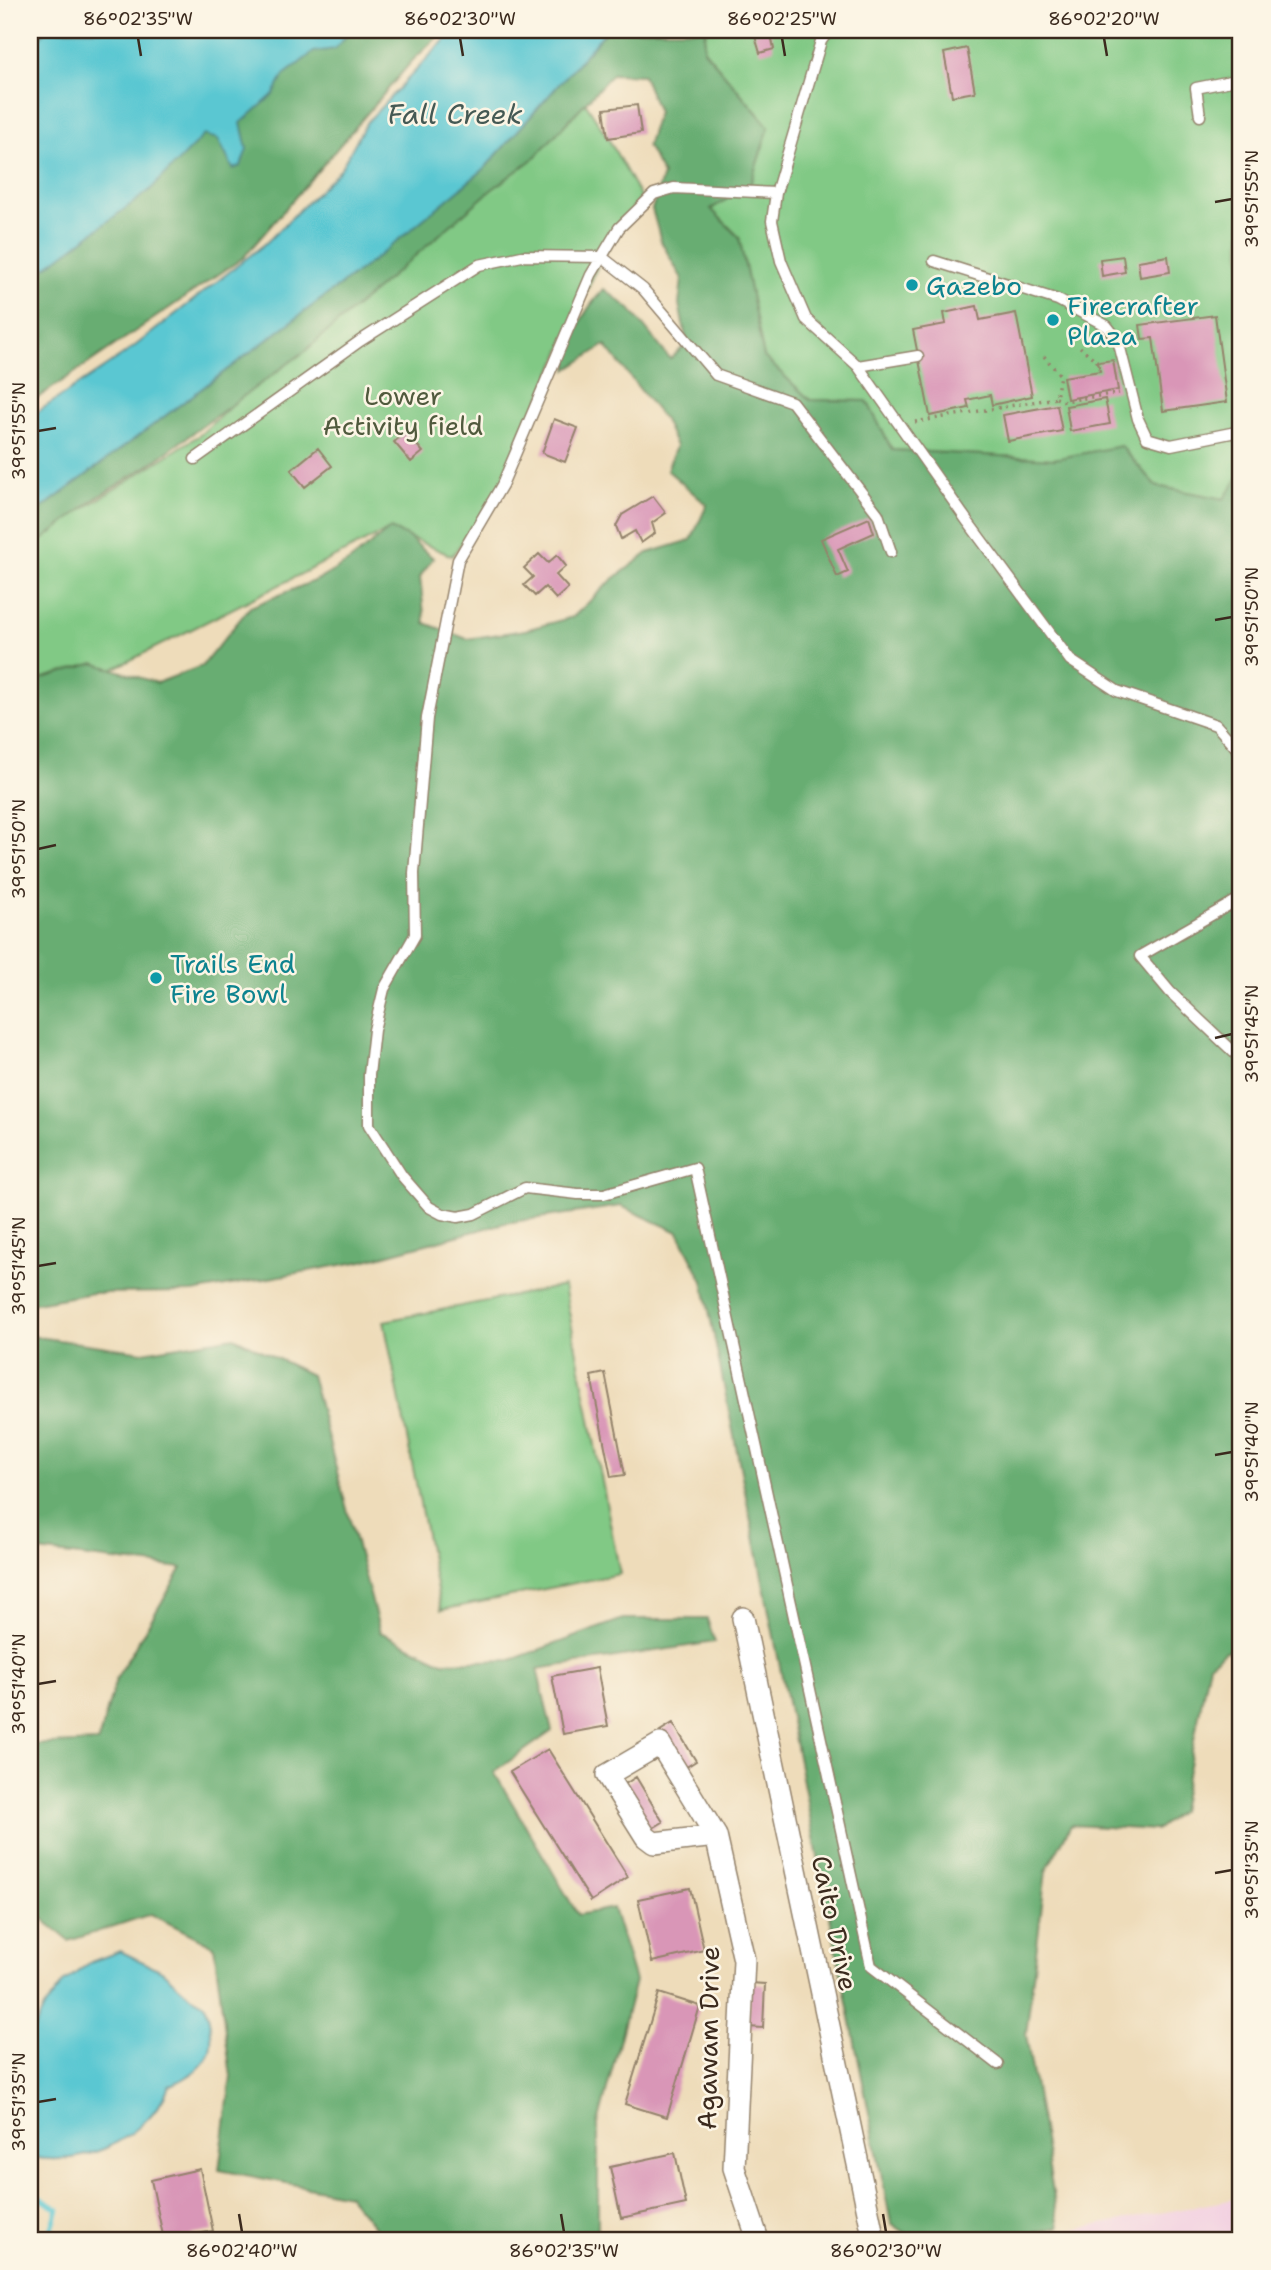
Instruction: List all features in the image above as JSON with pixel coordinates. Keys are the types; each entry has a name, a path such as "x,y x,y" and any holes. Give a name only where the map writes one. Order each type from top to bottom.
{"street":[{"name":"Caito Drive","path":"743,1618 874,2240"},
{"name":"Agawam Drive","path":"716,1836 653,1843 646,1838 607,1775 660,1744 716,1836 744,1960 734,2168 758,2240"}],"lane":[{"path":"829,30 821,41 776,192 772,220 780,261 806,319 858,366 1070,660 1117,691 1216,725 1241,753"},
{"path":"1200,116 1196,88 1241,79"},
{"path":"776,192 674,188 654,194 619,228 591,275 502,485 458,559 427,718 414,873 415,935 384,989 378,1006 369,1075 369,1125 402,1177 429,1206 442,1214 458,1217 493,1206 525,1188 565,1194 604,1194 695,1168 871,1966 998,2064"},
{"path":"195,459 360,341 480,265 522,256 602,257 643,289 716,375 792,402 878,514 891,552"},
{"path":"934,261 1058,300 1107,326 1118,340 1138,419 1147,438 1171,445 1241,430"},
{"path":"858,366 918,356"},
{"path":"1241,898 1140,956 1170,992 1241,1059"}],"path":[{"path":"1080,347 1098,362"},
{"path":"1043,355 1060,375 1056,398"},
{"path":"899,425 1056,398 1064,401 1119,393"}],"shaded area":[{"path":"1241,2198 1241,2240 1015,2240"}],"green space":[{"path":"30,30 445,30 412,61 244,257 30,403"},
{"path":"607,30 705,30 704,50 769,127 750,185 711,209 739,237 764,357 810,400 867,401 892,450 1054,459 1121,446 1156,486 1224,499 1241,473 1241,1646 1224,1652 1209,1664 1180,1811 1156,1830 1071,1825 1046,1871 1026,2035 1059,2227 1002,2240 914,2239 891,2223 703,1281 678,1232 621,1206 505,1223 363,1261 193,1292 93,1293 30,1304 30,682 94,663 157,683 202,666 250,607 321,578 350,561 390,529 407,536 433,558 420,577 425,623 467,639 525,630 573,617 612,580 648,553 691,540 707,505 667,470 676,446 664,420 605,345 567,370 578,326 604,289 630,309 670,359 687,344 679,304 682,279 661,241 652,209 663,175 647,146 658,112 643,75 612,74 534,158 490,191 304,352 149,465 96,498 30,550 30,517 375,259 484,169"},
{"path":"706,30 1241,30 1241,473 1225,499 1156,486 1121,446 1054,459 892,450 867,401 810,400 764,357 739,237 711,209 750,185 769,127 704,50"},
{"name":"Lower Activity field","path":"571,80 608,138 641,198 600,261 501,488 452,556 390,529 109,671 30,681 30,543 201,434 405,244"},
{"path":"564,1286 620,1574 441,1610 384,1321"},
{"path":"30,1336 143,1352 234,1337 311,1375 380,1632 443,1662 511,1660 623,1619 707,1619 715,1642 537,1669 552,1731 494,1772 578,1915 613,1908 635,1981 598,2124 598,2240 385,2240 348,2195 219,2170 231,2077 214,1946 151,1914 69,1941 30,1908 30,1745 98,1742 116,1679 182,1568 30,1550"}],"water":[{"path":"47,30 351,30 335,49 314,52 284,75 274,94 241,123 247,149 241,166 233,169 218,139 204,135 149,191 30,279 30,46"},
{"name":"Fall Creek","path":"454,30 607,30 484,169 375,259 30,517 30,417 126,353 266,243 340,170 366,123"},
{"path":"120,1951 162,1971 189,1995 205,2004 211,2033 208,2055 195,2072 169,2086 146,2120 113,2145 73,2158 32,2157 30,2037 44,2008 64,1982 91,1962"}],"building":[{"path":"770,30 774,49 760,53 754,33"},
{"path":"967,48 975,92 952,96 944,53"},
{"path":"637,105 641,133 608,138 604,109"},
{"path":"1123,256 1125,272 1102,276 1100,259"},
{"path":"1168,256 1170,272 1140,277 1138,261"},
{"path":"977,306 980,320 1016,313 1032,396 992,405 990,395 967,400 969,408 930,416 913,330 946,324 944,313"},
{"path":"1215,315 1227,402 1163,411 1153,338 1142,339 1140,325"},
{"path":"1113,360 1118,390 1067,399 1063,377 1100,371 1098,362"},
{"path":"1105,399 1110,424 1070,431 1066,406"},
{"path":"1057,405 1062,431 1008,441 1003,415"},
{"path":"554,419 578,428 565,462 542,453"},
{"path":"406,432 423,452 411,462 394,442"},
{"path":"318,448 332,466 305,487 291,470"},
{"path":"653,496 666,513 652,523 655,533 641,543 635,531 621,539 616,526 622,515"},
{"path":"869,518 874,533 838,549 848,572 837,577 821,539"},
{"path":"539,554 548,563 557,555 566,566 556,575 568,588 556,599 545,587 535,596 524,585 533,577 524,568"},
{"path":"605,1373 625,1475 611,1477 591,1376"},
{"path":"597,1668 608,1726 563,1734 552,1676"},
{"path":"673,1723 696,1761 683,1769 660,1731"},
{"path":"548,1749 628,1877 591,1901 510,1772"},
{"path":"636,1777 663,1822 650,1830 622,1786"},
{"path":"690,1888 704,1950 652,1962 638,1899"},
{"path":"750,1983 765,1984 763,2028 748,2027"},
{"path":"659,1993 700,2006 667,2117 625,2104"},
{"path":"675,2153 686,2204 621,2218 610,2167"},
{"path":"200,2169 213,2231 164,2240 151,2180"}],"waterway":[{"path":"30,2161 32,2157"},
{"path":"30,2192 58,2209 48,2240"}],"place":[{"name":"Gazebo","path":"912,285"},
{"name":"Firecrafter Plaza","path":"1053,320"},
{"name":"Trails End Fire Bowl","path":"156,978"}]}
